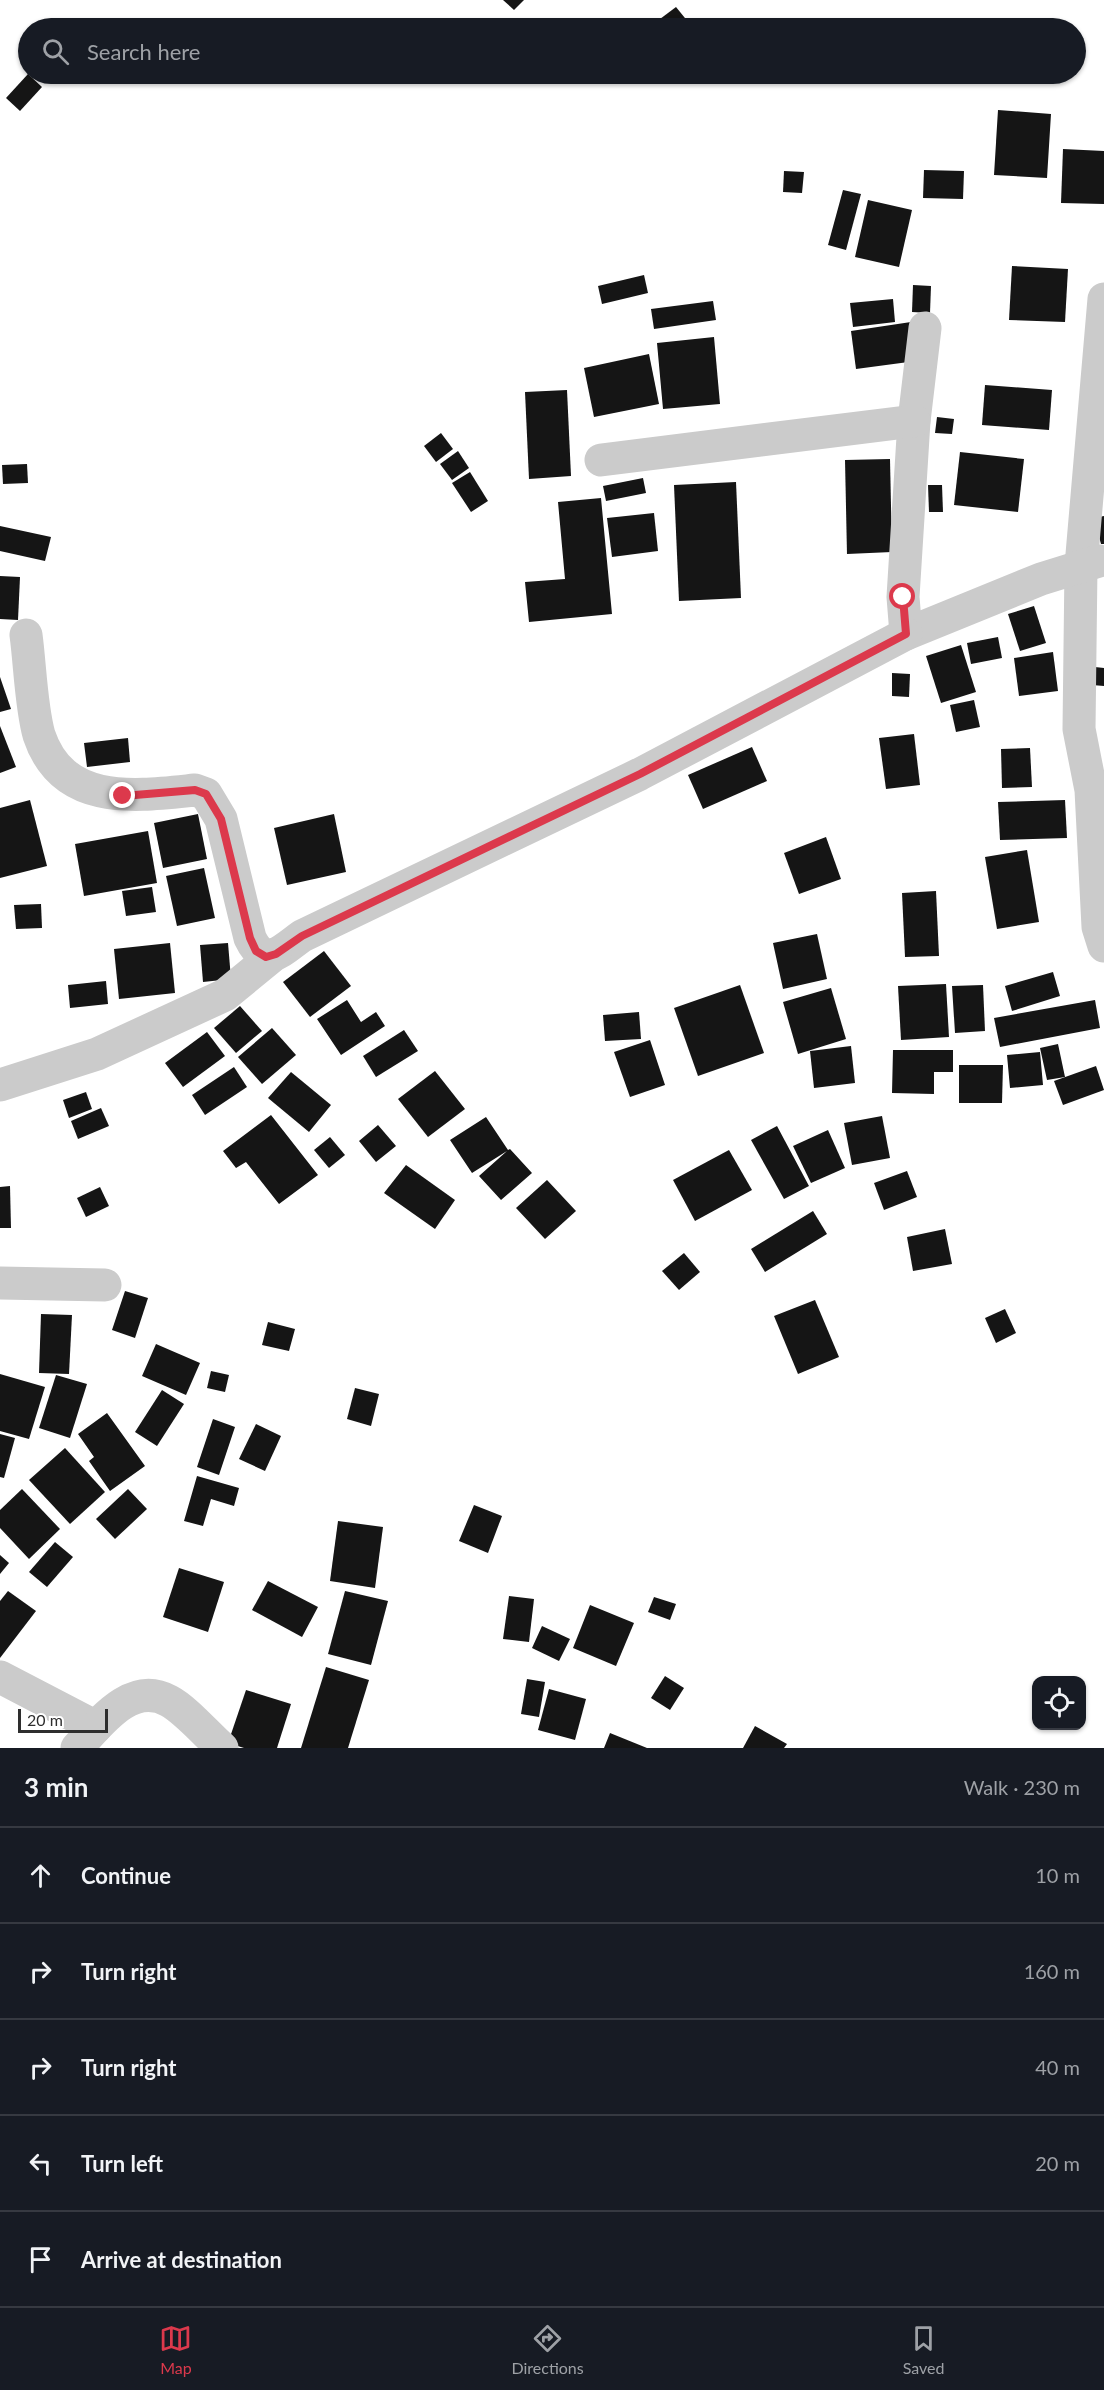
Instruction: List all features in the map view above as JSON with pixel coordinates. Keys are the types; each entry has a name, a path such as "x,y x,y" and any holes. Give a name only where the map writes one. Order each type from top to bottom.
{"street":[{"path":"1104,299 1092,563 1091,729 1091,790 1098,927 1104,946"},
{"path":"906,634 903,597 914,421 925,328"},
{"path":"601,460 914,421"},
{"path":"0,1085 97,1054 225,995 302,936 640,774 906,634 1041,579 1092,563"},
{"path":"26,635 39,734 50,758 69,776 97,792 123,796 195,790 206,794 221,819 250,938 256,951 266,957 276,954"},
{"path":"0,1282 105,1285"},
{"path":"0,1677 87,1738 130,1698 148,1694 170,1701 222,1748"}],"building":[{"path":"503,0 524,0 514,10"},
{"path":"676,7 685,18 661,18"},
{"path":"19,84 39,84 42,87 20,111 6,98"},
{"path":"998,110 1051,114 1047,178 994,175"},
{"path":"1063,149 1104,151 1104,204 1061,203"},
{"path":"924,170 964,171 963,199 923,198"},
{"path":"784,171 804,172 802,193 783,192"},
{"path":"843,190 861,194 846,250 828,245"},
{"path":"868,200 912,210 899,267 855,257"},
{"path":"1012,266 1068,269 1065,322 1009,320"},
{"path":"644,275 648,293 602,304 598,286"},
{"path":"913,285 931,286 930,313 912,312"},
{"path":"893,299 895,322 853,327 850,303"},
{"path":"713,301 716,320 654,329 651,309"},
{"path":"911,322 916,361 856,369 851,331"},
{"path":"714,337 720,404 663,409 657,343"},
{"path":"649,354 659,404 594,417 584,368"},
{"path":"985,385 1052,390 1049,430 982,425"},
{"path":"567,390 571,476 529,479 525,392"},
{"path":"937,417 954,419 952,434 935,433"},
{"path":"441,433 453,449 436,462 424,446"},
{"path":"458,451 469,468 452,480 440,464"},
{"path":"960,452 1024,459 1018,512 954,505"},
{"path":"890,459 892,552 847,554 845,460"},
{"path":"27,464 28,483 3,484 2,465"},
{"path":"470,472 488,501 471,512 452,483"},
{"path":"643,478 646,493 606,501 603,486"},
{"path":"736,482 741,598 679,601 674,485"},
{"path":"928,485 942,485 943,512 929,512"},
{"path":"601,498 612,614 529,622 525,582 565,579 558,502"},
{"path":"654,513 658,551 612,557 607,518"},
{"path":"1104,516 1104,544 1101,544 1094,518"},
{"path":"0,526 51,537 45,561 0,551"},
{"path":"0,576 20,577 18,620 0,619"},
{"path":"1034,606 1046,643 1020,651 1008,614"},
{"path":"998,637 1002,658 971,664 967,643"},
{"path":"961,645 976,692 941,703 926,656"},
{"path":"1053,652 1058,691 1019,696 1014,658"},
{"path":"1095,667 1104,668 1104,686 1092,685"},
{"path":"892,673 910,674 909,697 892,696"},
{"path":"0,677 11,709 0,712"},
{"path":"974,700 980,727 956,732 950,705"},
{"path":"0,726 16,767 0,773"},
{"path":"914,734 920,785 886,789 879,738"},
{"path":"128,738 130,762 87,767 84,743"},
{"path":"752,747 767,781 703,809 688,775"},
{"path":"1030,748 1032,787 1002,788 1001,749"},
{"path":"30,800 47,866 0,878 0,808"},
{"path":"1065,800 1067,838 1000,840 998,802"},
{"path":"198,814 207,859 163,868 154,823"},
{"path":"334,814 346,872 287,885 274,828"},
{"path":"148,831 157,883 84,896 75,844"},
{"path":"826,837 841,879 799,894 784,853"},
{"path":"1027,850 1039,922 997,929 985,857"},
{"path":"204,868 215,918 177,926 166,876"},
{"path":"152,887 156,912 126,916 122,891"},
{"path":"936,891 939,956 905,957 902,893"},
{"path":"41,904 42,928 16,929 14,905"},
{"path":"817,934 827,979 783,989 773,943"},
{"path":"170,943 175,993 119,999 114,949"},
{"path":"228,943 231,979 203,982 200,945"},
{"path":"324,951 351,986 310,1017 283,982"},
{"path":"1053,972 1060,996 1012,1011 1005,986"},
{"path":"106,981 108,1004 70,1008 68,985"},
{"path":"946,984 949,1037 901,1040 898,986"},
{"path":"740,985 764,1053 698,1076 674,1008"},
{"path":"983,985 985,1031 955,1033 952,986"},
{"path":"831,988 846,1039 798,1054 783,1002"},
{"path":"347,1000 361,1022 376,1012 385,1026 341,1055 317,1019"},
{"path":"1095,1000 1100,1028 1000,1047 994,1018"},
{"path":"240,1006 262,1031 236,1053 214,1028"},
{"path":"639,1012 641,1039 605,1041 603,1015"},
{"path":"272,1028 296,1055 262,1084 238,1057"},
{"path":"404,1030 418,1051 376,1077 363,1056"},
{"path":"207,1032 225,1056 183,1087 165,1063"},
{"path":"650,1040 665,1085 630,1097 614,1052"},
{"path":"1058,1044 1065,1077 1047,1080 1040,1048"},
{"path":"851,1046 855,1083 814,1088 810,1051"},
{"path":"893,1050 953,1050 953,1072 934,1072 934,1094 892,1093"},
{"path":"1040,1052 1043,1085 1010,1088 1007,1055"},
{"path":"959,1065 1003,1065 1002,1103 959,1103"},
{"path":"1096,1066 1104,1090 1063,1105 1054,1081"},
{"path":"234,1067 247,1087 205,1115 192,1095"},
{"path":"435,1071 465,1109 428,1137 398,1099"},
{"path":"291,1072 331,1105 309,1132 268,1098"},
{"path":"86,1092 92,1109 69,1118 63,1100"},
{"path":"101,1108 109,1126 78,1139 71,1121"},
{"path":"271,1115 318,1175 279,1204 246,1162 236,1168 223,1151"},
{"path":"882,1116 890,1158 852,1165 844,1123"},
{"path":"486,1117 508,1150 510,1149 532,1173 501,1200 479,1176 507,1151 472,1173 450,1140"},
{"path":"378,1125 396,1146 376,1162 359,1141"},
{"path":"777,1126 809,1186 784,1199 751,1140"},
{"path":"828,1130 845,1168 811,1183 793,1146"},
{"path":"330,1137 345,1155 329,1168 314,1150"},
{"path":"729,1150 752,1190 695,1221 673,1180"},
{"path":"406,1165 455,1200 435,1229 384,1193"},
{"path":"907,1171 917,1197 884,1210 874,1183"},
{"path":"547,1180 576,1211 545,1239 516,1208"},
{"path":"10,1186 11,1228 0,1228 0,1187"},
{"path":"100,1187 109,1206 86,1217 77,1198"},
{"path":"813,1211 827,1234 765,1272 751,1249"},
{"path":"945,1229 952,1264 913,1271 907,1237"},
{"path":"684,1253 700,1272 679,1290 662,1271"},
{"path":"125,1291 148,1298 135,1338 112,1330"},
{"path":"815,1300 839,1357 798,1374 774,1316"},
{"path":"1005,1309 1016,1333 996,1343 985,1318"},
{"path":"41,1314 72,1315 69,1374 39,1373"},
{"path":"268,1322 295,1329 289,1351 262,1345"},
{"path":"156,1344 200,1363 186,1395 142,1376"},
{"path":"211,1371 229,1375 225,1392 207,1388"},
{"path":"0,1374 45,1387 29,1439 0,1431"},
{"path":"56,1375 87,1384 70,1438 39,1428"},
{"path":"355,1388 379,1394 371,1426 347,1419"},
{"path":"162,1390 184,1404 157,1446 135,1432"},
{"path":"107,1413 145,1466 110,1491 89,1461 94,1457 78,1434"},
{"path":"213,1419 235,1427 219,1475 197,1467"},
{"path":"256,1424 281,1436 265,1471 239,1459"},
{"path":"0,1434 15,1438 4,1478 0,1477"},
{"path":"65,1448 105,1492 70,1524 29,1480"},
{"path":"197,1476 239,1488 234,1506 211,1499 203,1526 184,1521"},
{"path":"22,1489 60,1529 29,1559 0,1528 0,1510"},
{"path":"128,1489 147,1509 115,1539 96,1519"},
{"path":"474,1505 502,1516 488,1553 459,1541"},
{"path":"338,1521 383,1527 375,1588 330,1581"},
{"path":"55,1542 73,1557 47,1587 29,1572"},
{"path":"0,1555 9,1563 0,1574"},
{"path":"179,1568 224,1582 208,1632 163,1617"},
{"path":"268,1581 318,1607 302,1637 252,1610"},
{"path":"8,1591 36,1611 0,1658 0,1601"},
{"path":"345,1591 388,1601 371,1665 328,1654"},
{"path":"509,1596 534,1599 529,1642 503,1639"},
{"path":"654,1597 676,1604 670,1620 648,1612"},
{"path":"590,1605 634,1623 616,1666 573,1648"},
{"path":"542,1626 570,1639 559,1661 532,1648"},
{"path":"326,1667 369,1680 348,1748 301,1748"},
{"path":"665,1676 684,1688 670,1710 651,1698"},
{"path":"527,1679 545,1682 539,1717 521,1714"},
{"path":"549,1689 586,1699 575,1740 538,1730"},
{"path":"246,1690 291,1704 277,1748 244,1748 228,1743"},
{"path":"755,1726 787,1744 784,1748 743,1748"},
{"path":"610,1733 647,1748 604,1748"}],"route":[{"path":"123,796 195,790 206,794 215,804 221,819 250,938 256,951 266,957 276,954 302,936 640,774 906,634 903,597"}]}
